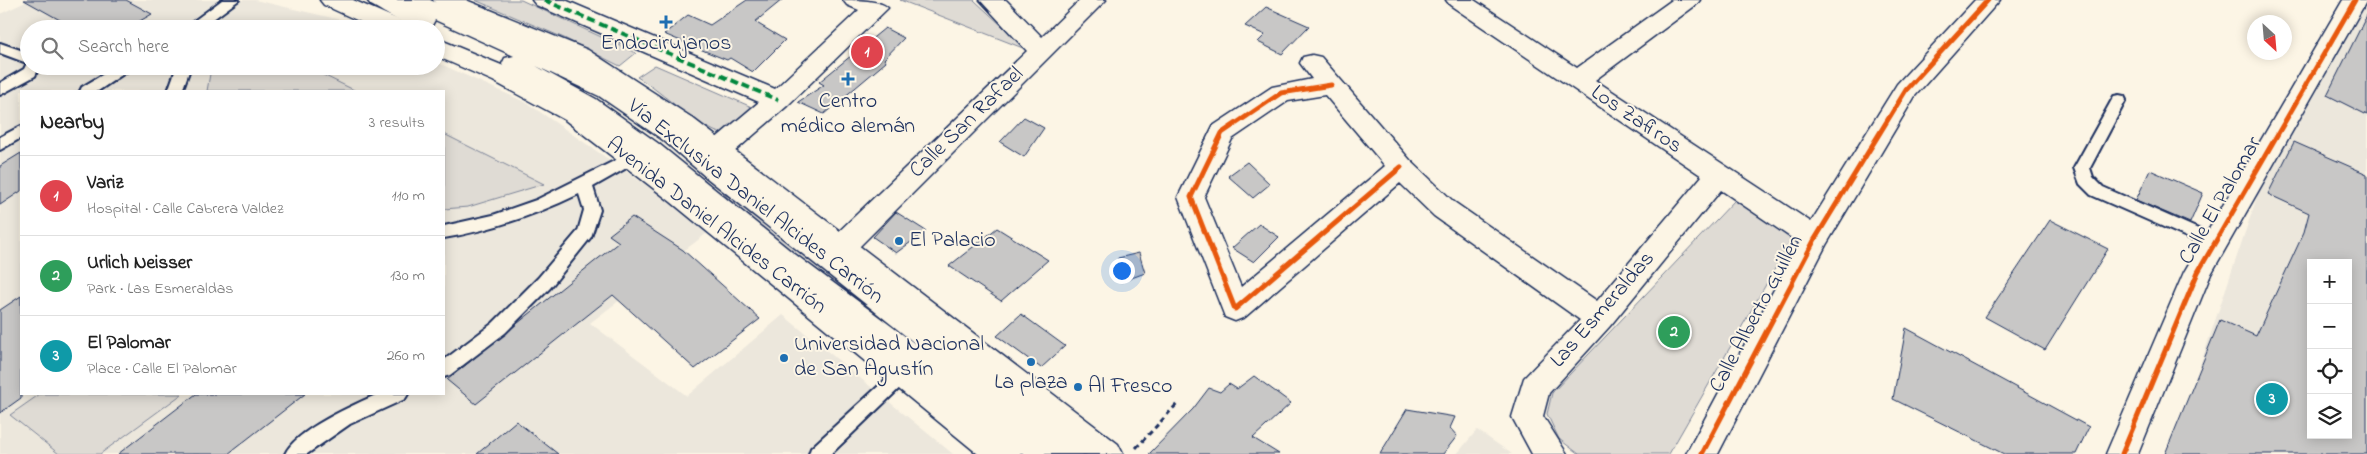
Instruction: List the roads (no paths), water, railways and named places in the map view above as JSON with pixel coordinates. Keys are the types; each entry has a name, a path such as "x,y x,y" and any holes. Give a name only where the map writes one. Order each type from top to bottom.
{"street":[{"path":"315,0 337,2 378,20"},
{"name":"Vía Exclusiva Daniel Alcides Carrión","path":"379,0 422,20"},
{"name":"Vía Exclusiva Daniel Alcides Carrión","path":"409,0 573,72 608,90 672,133 723,176 912,323 1070,454"},
{"path":"445,0 579,56 634,90 682,124 1107,454"},
{"path":"544,0 778,100"},
{"path":"992,0 1041,51"},
{"name":"Calle San Rafael","path":"841,247 1094,0"},
{"name":"Los Zafiros","path":"1458,0 1815,239"},
{"path":"1577,80 1688,0"},
{"name":"Calle Alberto Guillén","path":"1702,454 1815,239 1906,90 1988,0"},
{"name":"Calle El Palomar","path":"2122,454 2198,272 2355,0"},
{"path":"717,152 778,100 865,4"},
{"name":"Vía Exclusiva Daniel Alcides Carrión","path":"445,31 505,59 586,105 672,168 782,260 870,328 1039,454"},
{"name":"Avenida Daniel Alcides Carrión","path":"445,50 549,98 632,158 681,195 1001,454"},
{"path":"1312,63 1401,167 1444,209 1600,318"},
{"path":"1331,85 1281,93 1222,133 1191,197 1235,309 1401,167"},
{"name":"Las Esmeraldas","path":"1551,454 1546,450 1527,418 1535,387 1600,318 1718,175"}],"lane":[{"path":"209,20 232,0"},
{"path":"0,48 20,56"},
{"path":"0,90 25,75"},
{"path":"89,90 113,75"},
{"path":"175,90 181,75"},
{"path":"2119,100 2082,168 2086,180 2097,192 2216,243"},
{"path":"0,144 20,132"},
{"path":"445,232 501,219 538,207 585,186 632,158"},
{"path":"445,369 499,328 544,283 585,233 592,210 585,186"},
{"path":"818,454 902,375"},
{"path":"294,454 333,423 397,395"}],"place":[{"name":"Endocirujanos","path":"666,22"},
{"name":"Variz","path":"867,52"},
{"name":"Centro médico alemán","path":"848,79"},
{"name":"El Palacio","path":"899,241"},
{"name":"Urlich Neisser","path":"1674,332"},
{"name":"Universidad Nacional de San Agustín","path":"784,358"},
{"name":"La plaza","path":"1031,362"},
{"name":"Al Fresco","path":"1078,387"},
{"name":"El Palomar","path":"2272,399"}]}
